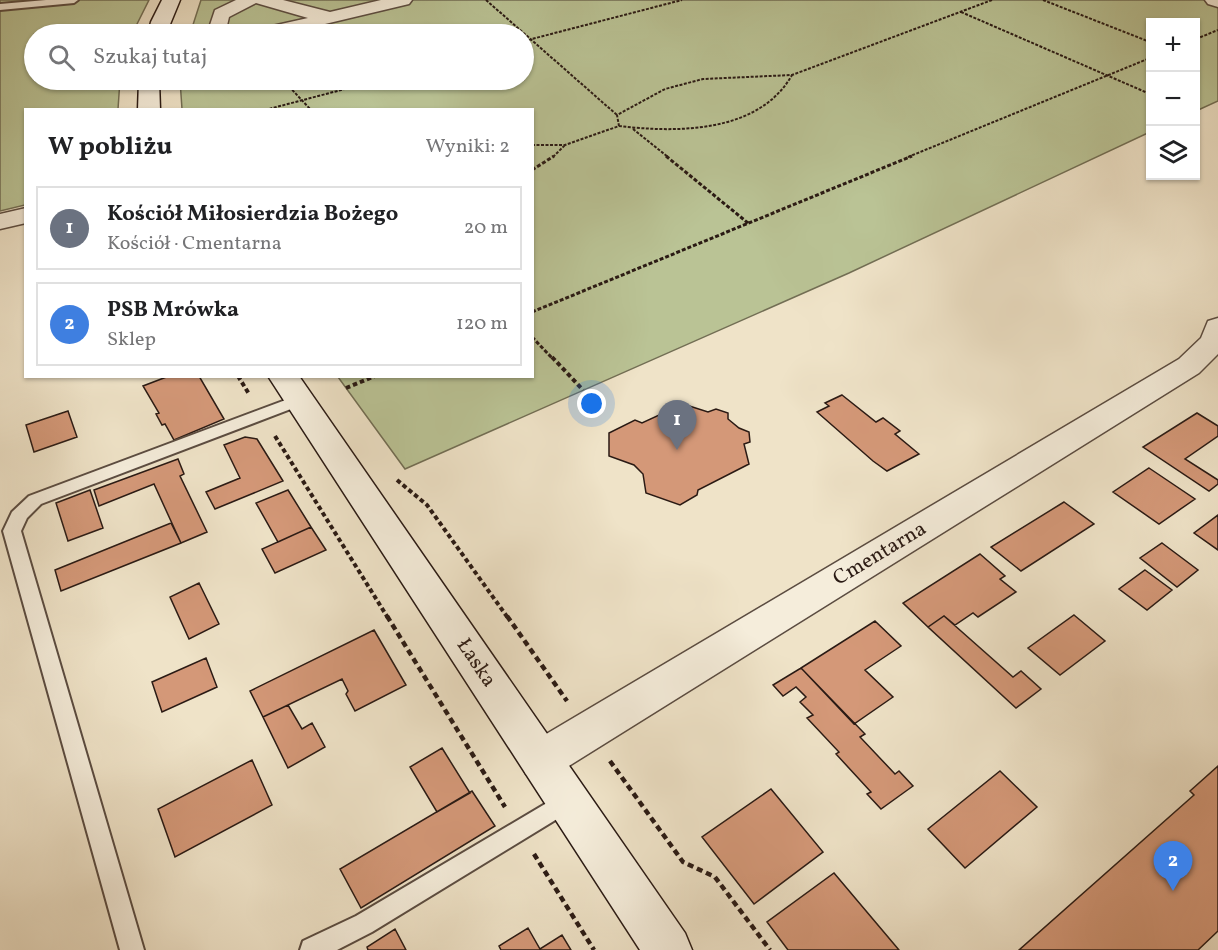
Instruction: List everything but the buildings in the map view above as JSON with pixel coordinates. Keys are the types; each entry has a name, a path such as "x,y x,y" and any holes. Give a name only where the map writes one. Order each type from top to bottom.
{"street":[{"path":"159,24 171,0"},
{"path":"218,24 221,14 250,0"},
{"path":"263,0 330,18"},
{"path":"304,24 403,0"},
{"path":"148,90 149,108"},
{"path":"0,222 24,216"},
{"name":"Cmentarna","path":"541,760 1189,366 1216,334"},
{"name":"Łaska","path":"291,388 668,950"}],"lane":[{"path":"0,7 74,0"},
{"path":"132,950 12,531 18,516 35,500 261,415 291,388"},
{"path":"312,950 364,924 567,801"}],"path":[{"path":"486,0 514,24"},
{"path":"534,38 682,0"},
{"path":"977,0 984,3"},
{"path":"617,115 645,98 703,79 792,75 992,0"},
{"path":"1043,0 1146,40"},
{"path":"960,12 1146,92"},
{"path":"1200,37 1218,30"},
{"path":"534,41 617,115 619,126"},
{"path":"534,311 1146,60"},
{"path":"534,146 565,146 619,126 661,130 693,128 750,113 778,95 792,75"},
{"path":"292,90 309,108"},
{"path":"272,108 340,90"},
{"path":"633,128 748,223"},
{"path":"534,169 552,158 565,146"},
{"path":"534,339 584,390"},
{"path":"239,378 594,950"},
{"path":"346,388 363,379"},
{"path":"389,474 427,505 683,862 715,878 770,950"}],"green space":[{"path":"0,0 149,0 137,24 24,24 24,90 119,90 118,108 24,108 24,205 0,211"},
{"path":"201,0 1218,0 1218,101 1200,109 1200,18 1146,18 1146,134 849,273 405,469 339,378 534,378 534,108 182,108 181,90 534,90 534,24 193,24"}],"place":[{"name":"Kościół Miłosierdzia Bożego","path":"677,450"},
{"name":"PSB Mrówka","path":"1173,891"}]}
